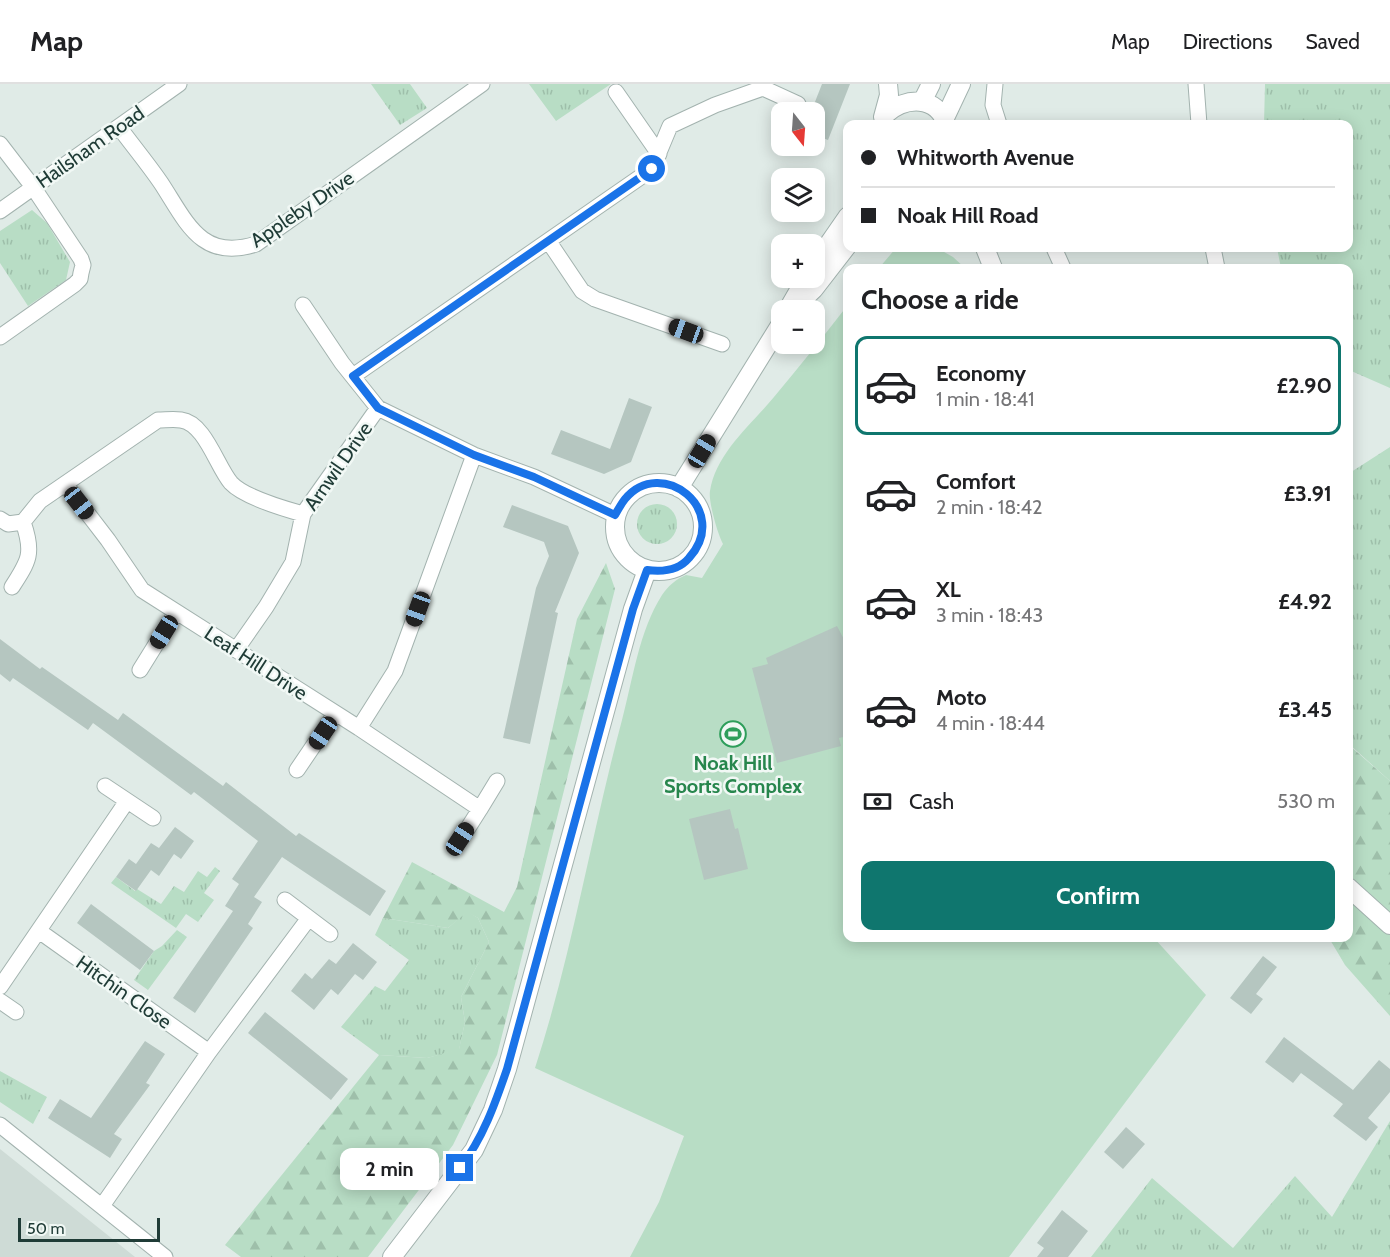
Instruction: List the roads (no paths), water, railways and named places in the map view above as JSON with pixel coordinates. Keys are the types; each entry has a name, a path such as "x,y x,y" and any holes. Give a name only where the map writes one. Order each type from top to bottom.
{"street":[{"name":"Hailsham Road","path":"0,211 179,84"},
{"name":"Appleby Drive","path":"119,127 197,236 210,244 229,249 242,249 256,244 482,84"},
{"path":"883,119 889,95 888,84"},
{"path":"883,119 895,106 917,96 931,84"},
{"path":"946,120 961,84"},
{"path":"995,84 993,105 998,120"},
{"path":"1196,84 1199,120"},
{"path":"353,376 652,169 670,126 764,86 794,102"},
{"path":"616,92 659,154"},
{"path":"917,96 937,111 944,120"},
{"path":"0,144 33,187 81,259 82,265 80,279 75,284 0,337"},
{"path":"825,249 843,223"},
{"path":"549,242 582,291 595,299 722,344"},
{"path":"801,300 814,289 843,251"},
{"path":"303,305 378,408 474,455 534,477 615,515"},
{"path":"680,488 771,340"},
{"name":"Arnwil Drive","path":"236,650 266,607 293,562 303,514 378,408"},
{"path":"0,519 8,525 23,522 40,501 158,420 181,420 191,423 204,438 232,484 264,502 303,514"},
{"path":"359,728 395,671 474,455"},
{"path":"657,483 680,488 692,497 698,507 703,527 702,537 697,549 686,562 672,569 647,570 624,554 616,540 615,515 625,499 637,489 657,483"},
{"name":"Leaf Hill Drive","path":"65,484 108,540 142,590 359,728 480,809"},
{"path":"12,587 28,563 29,539 23,522"},
{"path":"392,1257 474,1150 493,1110 507,1069 633,609 647,570"},
{"path":"140,670 176,612"},
{"path":"297,770 335,714"},
{"path":"460,839 497,782"},
{"path":"105,786 153,818"},
{"path":"0,987 127,801"},
{"path":"1353,892 1390,926"},
{"path":"285,900 330,934"},
{"path":"102,1206 209,1052 309,918"},
{"name":"Hitchin Close","path":"39,932 209,1052"},
{"path":"0,1001 16,1012"},
{"path":"0,1125 165,1257"}],"place":[{"name":"Noak Hill Sports Complex","path":"733,734"}]}
